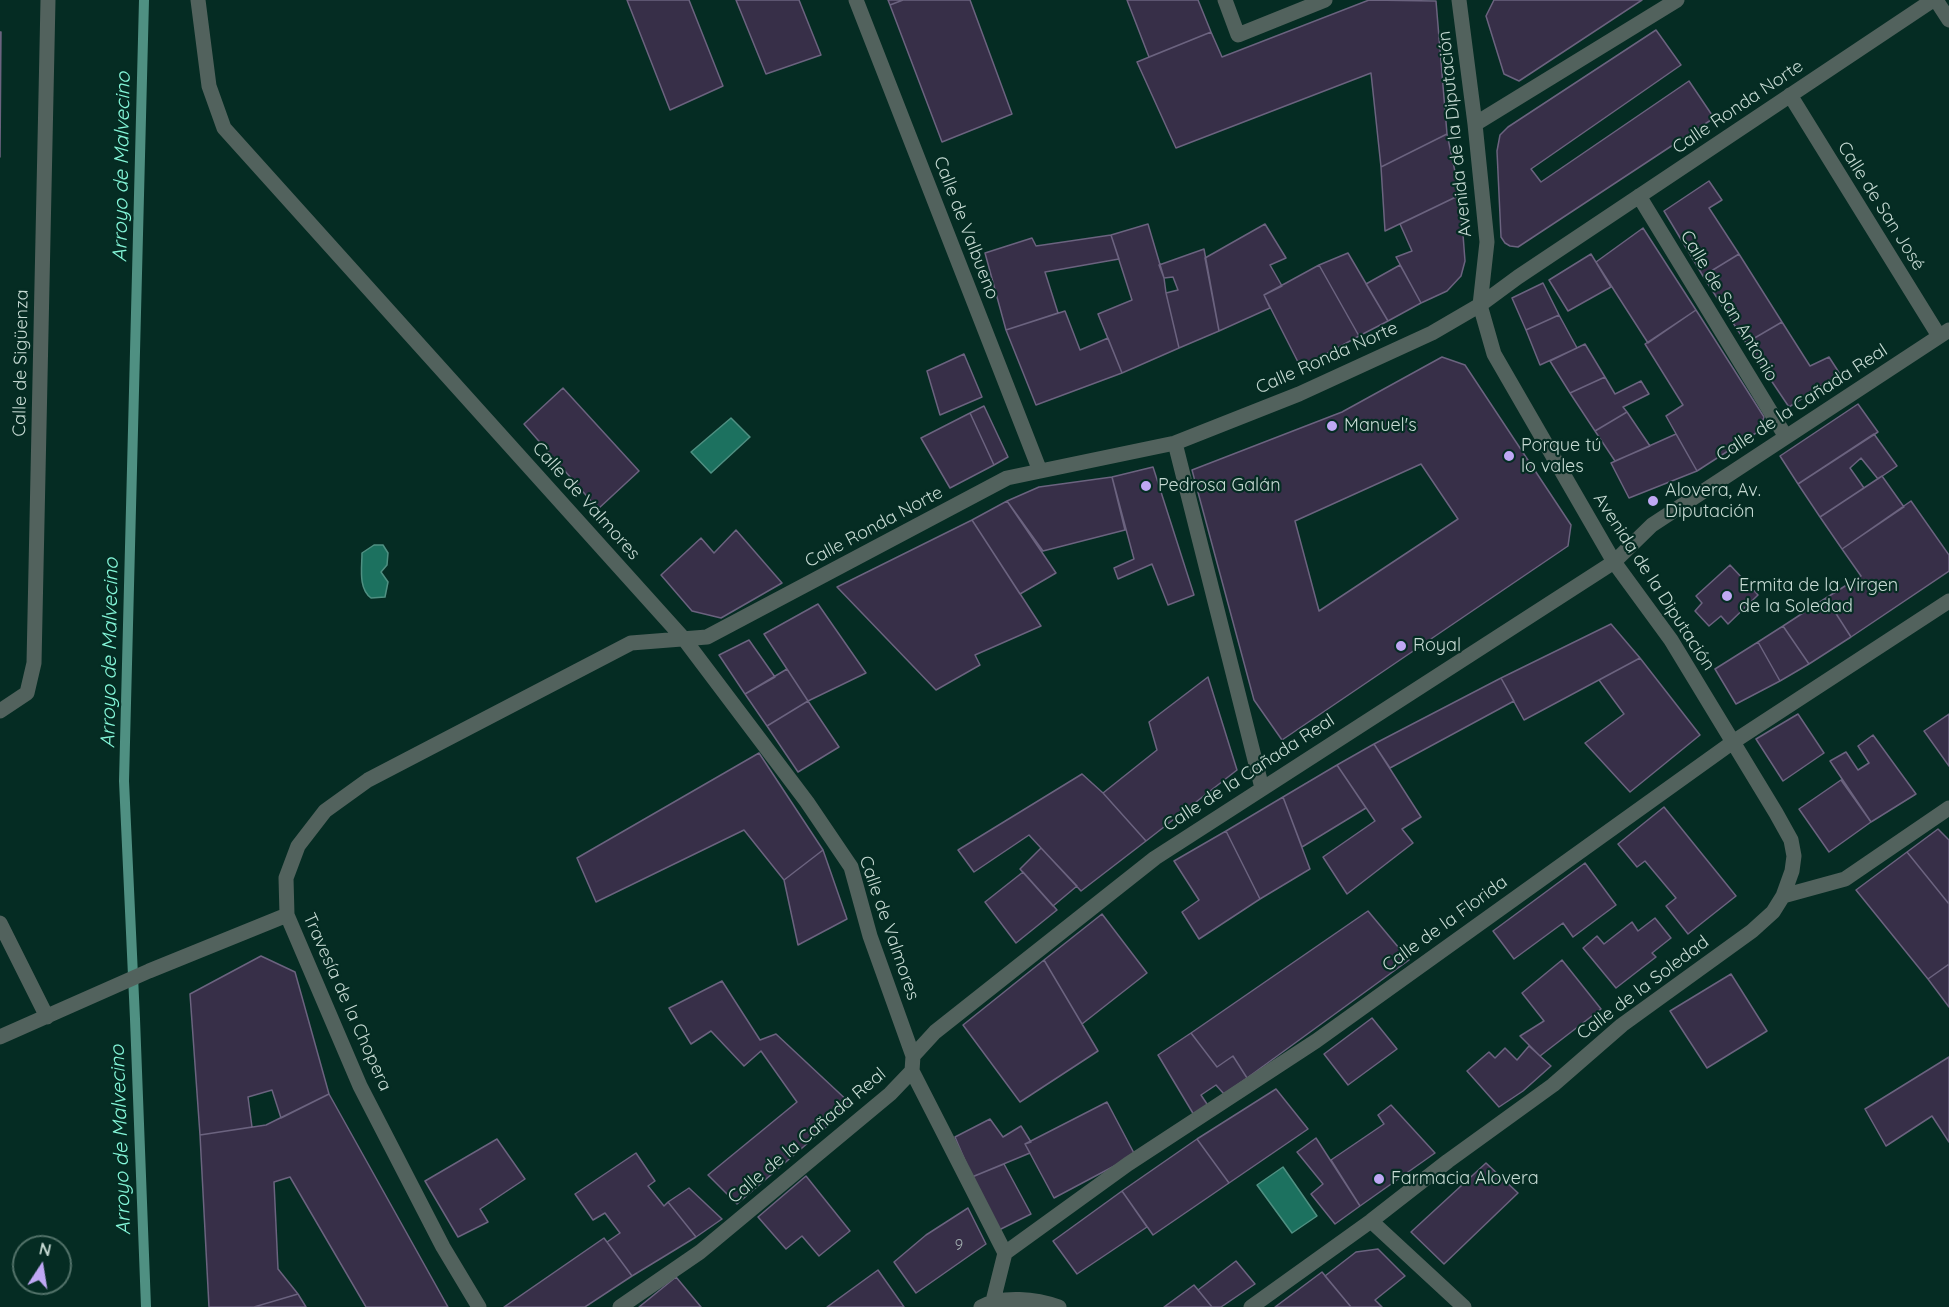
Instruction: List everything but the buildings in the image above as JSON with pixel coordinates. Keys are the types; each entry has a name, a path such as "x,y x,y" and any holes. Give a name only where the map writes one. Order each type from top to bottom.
{"street":[{"name":"Calle de Sigüenza","path":"0,711 27,693 34,663 48,0"},
{"name":"Calle de Valmores","path":"198,0 209,86 224,128 684,639 807,802 851,867 870,936 913,1056"},
{"name":"Calle de Valbueno","path":"856,0 1040,471"},
{"path":"1225,0 1238,35 1325,0"},
{"path":"1475,124 1677,0"},
{"name":"Calle Ronda Norte","path":"684,639 708,636 1007,478 1175,443 1299,394 1432,333 1480,305 1518,277 1935,0"},
{"path":"1935,0 1949,20"},
{"name":"Avenida de la Diputación","path":"1462,2 1487,242 1480,305 1494,354 1614,562 1671,640 1791,840 1794,856 1792,871 1783,896"},
{"name":"Calle de San José","path":"1790,95 1944,333"},
{"name":"Calle de San Antonio","path":"1639,196 1786,437"},
{"name":"Calle de la Cañada Real","path":"620,1307 700,1252 890,1094 912,1071 913,1056 935,1032 1155,858 1614,562 1652,525 1944,333"},
{"path":"1175,443 1262,788"},
{"name":"Calle de la Florida","path":"1005,1253 1128,1164 1316,1041 1733,742 1949,601"},
{"name":"Travesía de la Chopera","path":"479,1307 443,1247 360,1086 287,915 286,878 298,846 325,811 368,780 631,644 684,639"},
{"path":"1783,896 1845,879 1949,808"},
{"name":"Calle de la Soledad","path":"1251,1307 1553,1085 1622,1025 1752,931 1773,912 1783,896"},
{"path":"0,1037 149,971 287,915"},
{"path":"0,923 47,1017"},
{"path":"912,1071 1005,1253 987,1304 1021,1300 1059,1307"},
{"path":"1371,1221 1464,1307"}],"shaded area":[{"path":"731,418 750,437 711,473 691,452"},
{"path":"374,545 383,545 388,553 387,565 381,572 388,582 385,597 371,598 362,583 362,553"},
{"path":"1283,1167 1317,1216 1292,1233 1257,1185"}],"waterway":[{"name":"Arroyo de Malvecino","path":"144,0 124,781 146,1307"}],"place":[{"name":"Manuel's","path":"1332,426"},
{"name":"Porque tú lo vales","path":"1509,456"},
{"name":"Pedrosa Galán","path":"1146,486"},
{"name":"Alovera, Av. Diputación","path":"1653,501"},
{"name":"Ermita de la Virgen de la Soledad","path":"1727,596"},
{"name":"Royal","path":"1401,646"},
{"name":"Farmacia Alovera","path":"1379,1179"}]}
